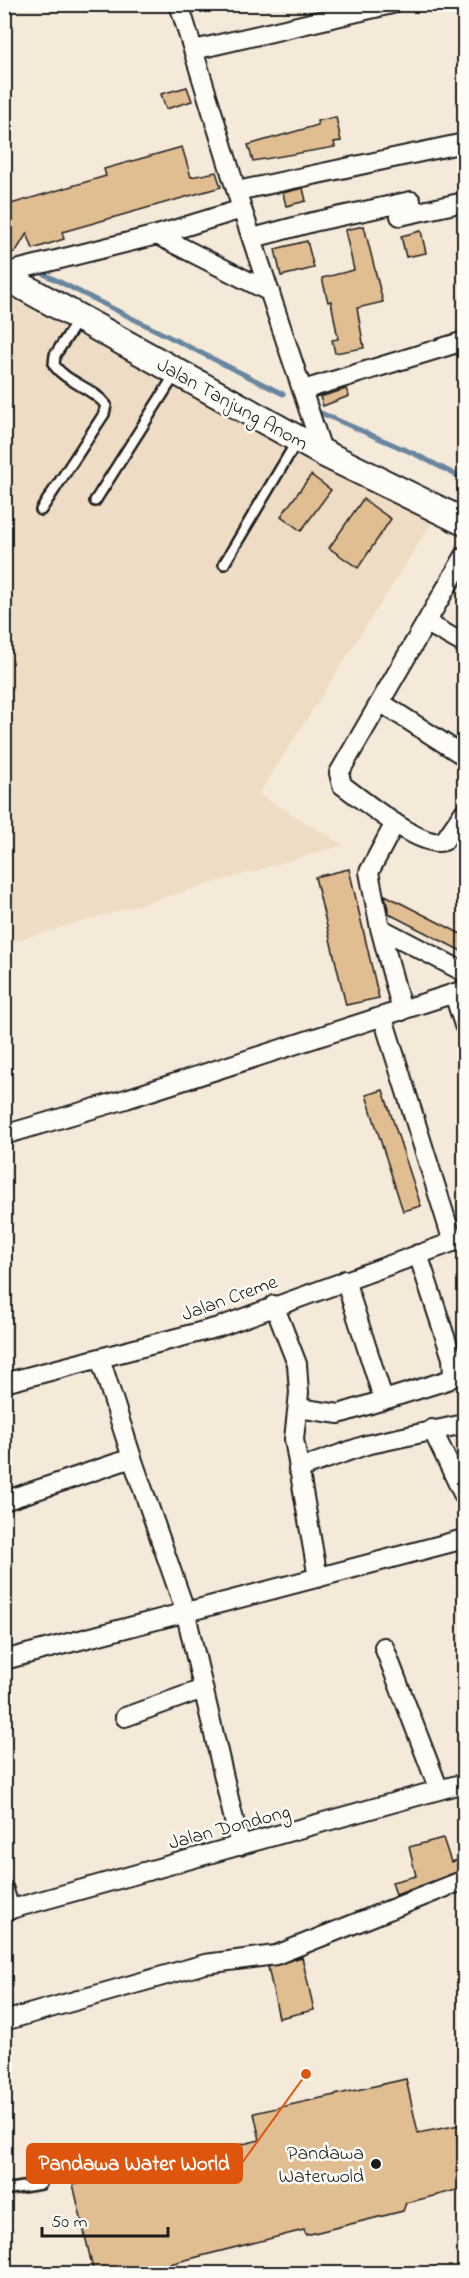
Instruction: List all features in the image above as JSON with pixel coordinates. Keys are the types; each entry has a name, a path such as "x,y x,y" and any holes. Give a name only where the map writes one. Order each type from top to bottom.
{"main road":[{"name":"Jalan Tanjung Anom","path":"4,275 323,453 465,522"}],"street":[{"path":"179,4 242,209 323,453"},
{"path":"194,50 392,4"},
{"path":"237,191 465,143"},
{"path":"253,238 313,222 411,201"},
{"path":"400,216 465,202"},
{"path":"4,275 157,235 242,209"},
{"path":"157,235 270,292"},
{"path":"303,390 461,342"},
{"path":"465,557 341,768 339,779 342,785 395,823 438,844 450,835 465,812"},
{"path":"427,623 465,644"},
{"path":"380,702 465,756"},
{"path":"395,823 369,872 380,928 402,1011"},
{"path":"380,928 465,972"},
{"path":"4,1136 460,992 465,1025"},
{"path":"383,1018 459,1240"},
{"name":"Jalan Creme","path":"4,1383 219,1327 274,1305 459,1240"},
{"path":"298,1408 339,1414 383,1398 451,1379 458,1356 418,1254"},
{"path":"345,1280 383,1398"},
{"path":"274,1305 297,1364 298,1408 294,1440 318,1578"},
{"path":"100,1358 185,1610 240,1846"},
{"path":"298,1469 366,1445 432,1429 465,1424"},
{"path":"432,1429 465,1496"},
{"path":"4,1500 132,1458"},
{"path":"4,1660 185,1610 465,1539"},
{"path":"384,1647 439,1790"},
{"path":"125,1717 203,1689"},
{"name":"Jalan Dondong","path":"7,1911 465,1783"},
{"path":"4,2021 205,1964 276,1954 465,1880"},
{"path":"4,1890 7,1911"}],"lane":[{"path":"41,510 104,414 106,405 98,396 59,372 54,365 55,355 80,317"},
{"path":"95,501 176,373"},
{"path":"224,564 298,439"},
{"path":"4,2190 41,2184"}],"shaded area":[{"path":"4,295 433,521 259,794 343,845 5,944"}],"building":[{"path":"187,87 192,101 166,109 161,94"},
{"path":"336,117 341,141 334,142 335,147 253,161 248,145 318,125 317,121"},
{"path":"182,147 191,177 216,172 221,187 62,232 64,239 33,249 27,233 15,253 4,247 4,206 106,176 104,169"},
{"path":"303,188 306,201 286,206 283,193"},
{"path":"364,226 383,302 357,308 364,348 335,353 332,340 338,339 331,301 328,302 322,278 354,270 345,230"},
{"path":"421,231 426,253 406,257 401,236"},
{"path":"307,241 314,268 281,276 275,249"},
{"path":"346,389 349,396 323,406 320,397"},
{"path":"311,475 331,490 301,531 281,516"},
{"path":"363,499 391,519 358,568 329,548"},
{"path":"349,869 379,998 346,1005 315,877"},
{"path":"385,895 465,936 465,953 389,914"},
{"path":"383,1090 421,1206 403,1211 366,1095"},
{"path":"443,1838 451,1862 465,1858 465,1869 396,1895 392,1882 416,1876 409,1847"},
{"path":"302,1957 314,2010 279,2018 268,1967"},
{"path":"406,2079 418,2133 465,2124 465,2188 406,2203 403,2211 306,2235 304,2230 130,2274 94,2274 73,2184 260,2140 254,2113"}],"waterway":[{"path":"4,255 10,257"},
{"path":"42,273 283,394"},
{"path":"314,410 415,454 464,479"}],"place":[{"name":"Pandawa Water World","path":"306,2074"},
{"name":"Pandawa Waterwold","path":"376,2164"}]}
